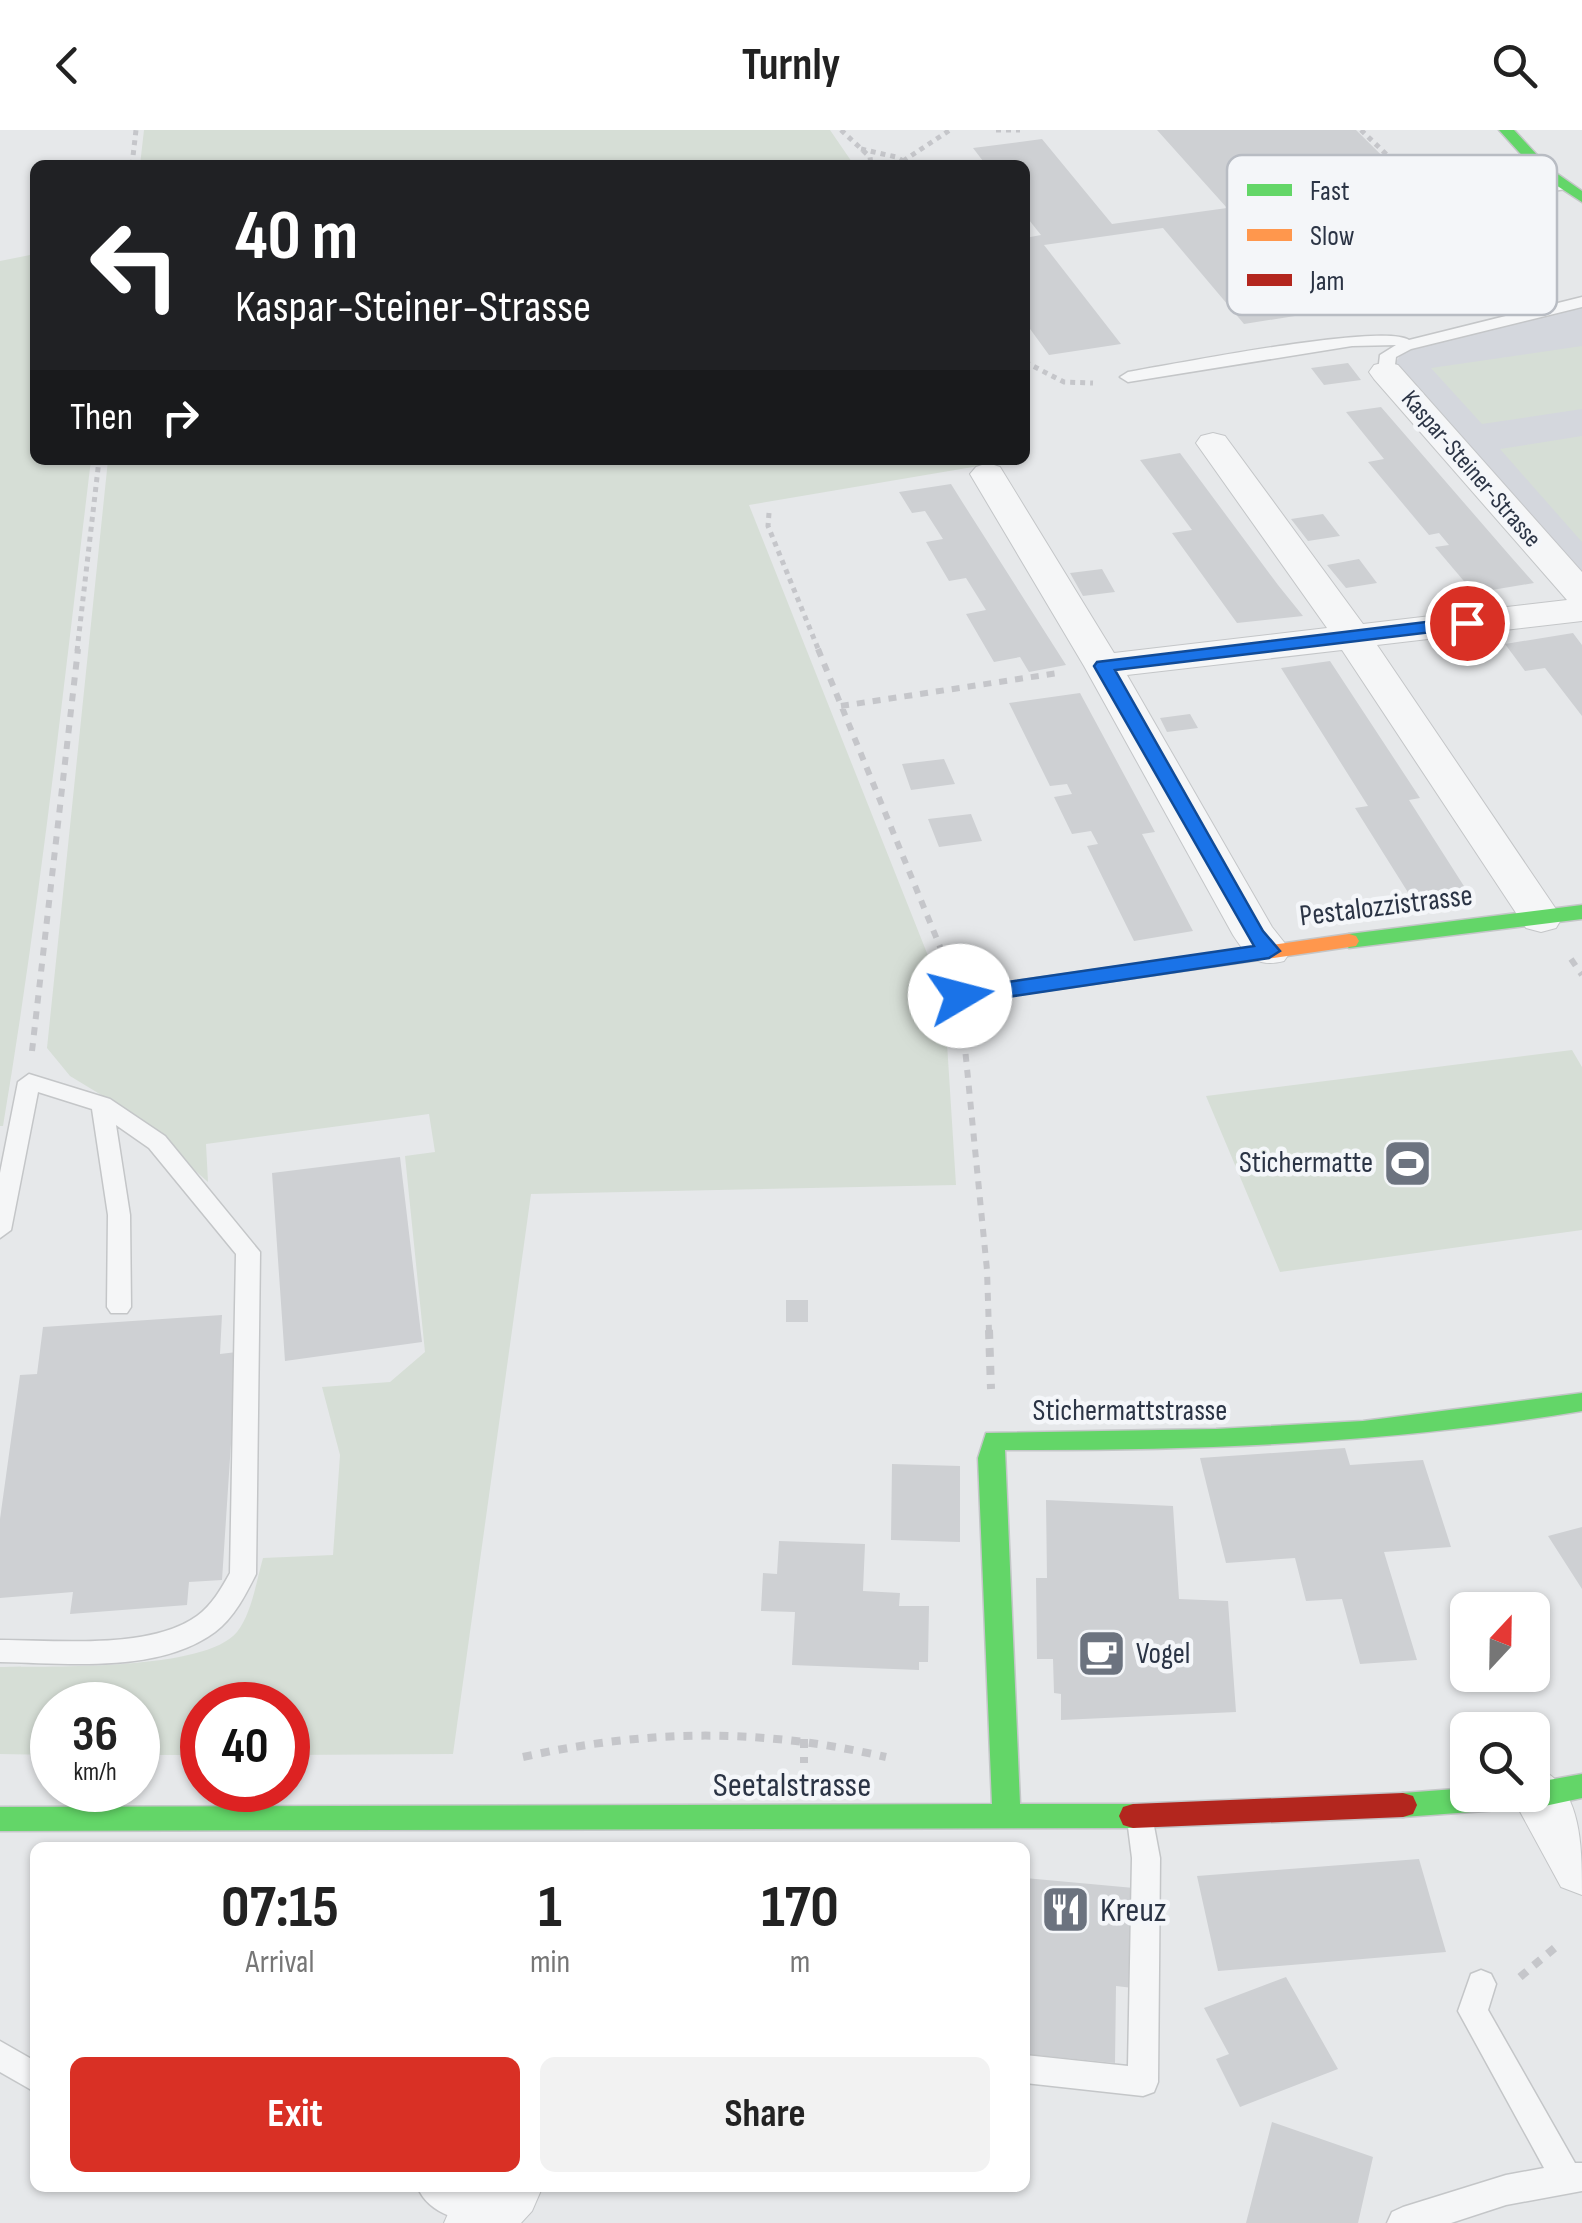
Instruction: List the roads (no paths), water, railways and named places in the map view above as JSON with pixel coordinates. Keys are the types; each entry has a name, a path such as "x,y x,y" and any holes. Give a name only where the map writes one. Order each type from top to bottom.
{"street":[{"path":"1506,130 1531,155"},
{"path":"1557,182 1582,198"},
{"name":"Kaspar-Steiner-Strasse","path":"1396,359 1582,595"},
{"path":"1213,443 1352,636 1541,918"},
{"path":"988,474 1104,666 1255,935 1269,951"},
{"path":"1104,666 1582,610"},
{"name":"Pestalozzistrasse","path":"960,996 1269,951 1582,912"},
{"name":"Stichermattstrasse","path":"1007,1819 990,1458 996,1440 1206,1443 1347,1436 1496,1420 1582,1402"},
{"path":"1561,1791 1582,1868"},
{"name":"Seetalstrasse","path":"0,1819 800,1834 1007,1819 1315,1811 1561,1791"}],"lane":[{"path":"1557,187 1561,186"},
{"name":"Kaspar-Steiner-Strasse","path":"1557,310 1582,302"},
{"name":"Kaspar-Steiner-Strasse","path":"1396,359 1540,315"},
{"path":"1128,378 1352,341 1400,340 1396,359"},
{"path":"0,1230 29,1082 102,1104 157,1142 248,1252 244,1574 228,1602 204,1626 166,1641 103,1652 0,1652"},
{"path":"102,1104 119,1215 119,1307"},
{"path":"1030,2070 1142,2082 1146,1858 1141,1816"},
{"path":"1403,2223 1506,2190 1575,2178 1473,2011 1482,1984"},
{"path":"0,2055 30,2075"}],"place":[{"name":"Stichermatte","path":"1408,1163"},
{"name":"Vogel","path":"1101,1654"},
{"name":"Kreuz","path":"1065,1910"}]}
